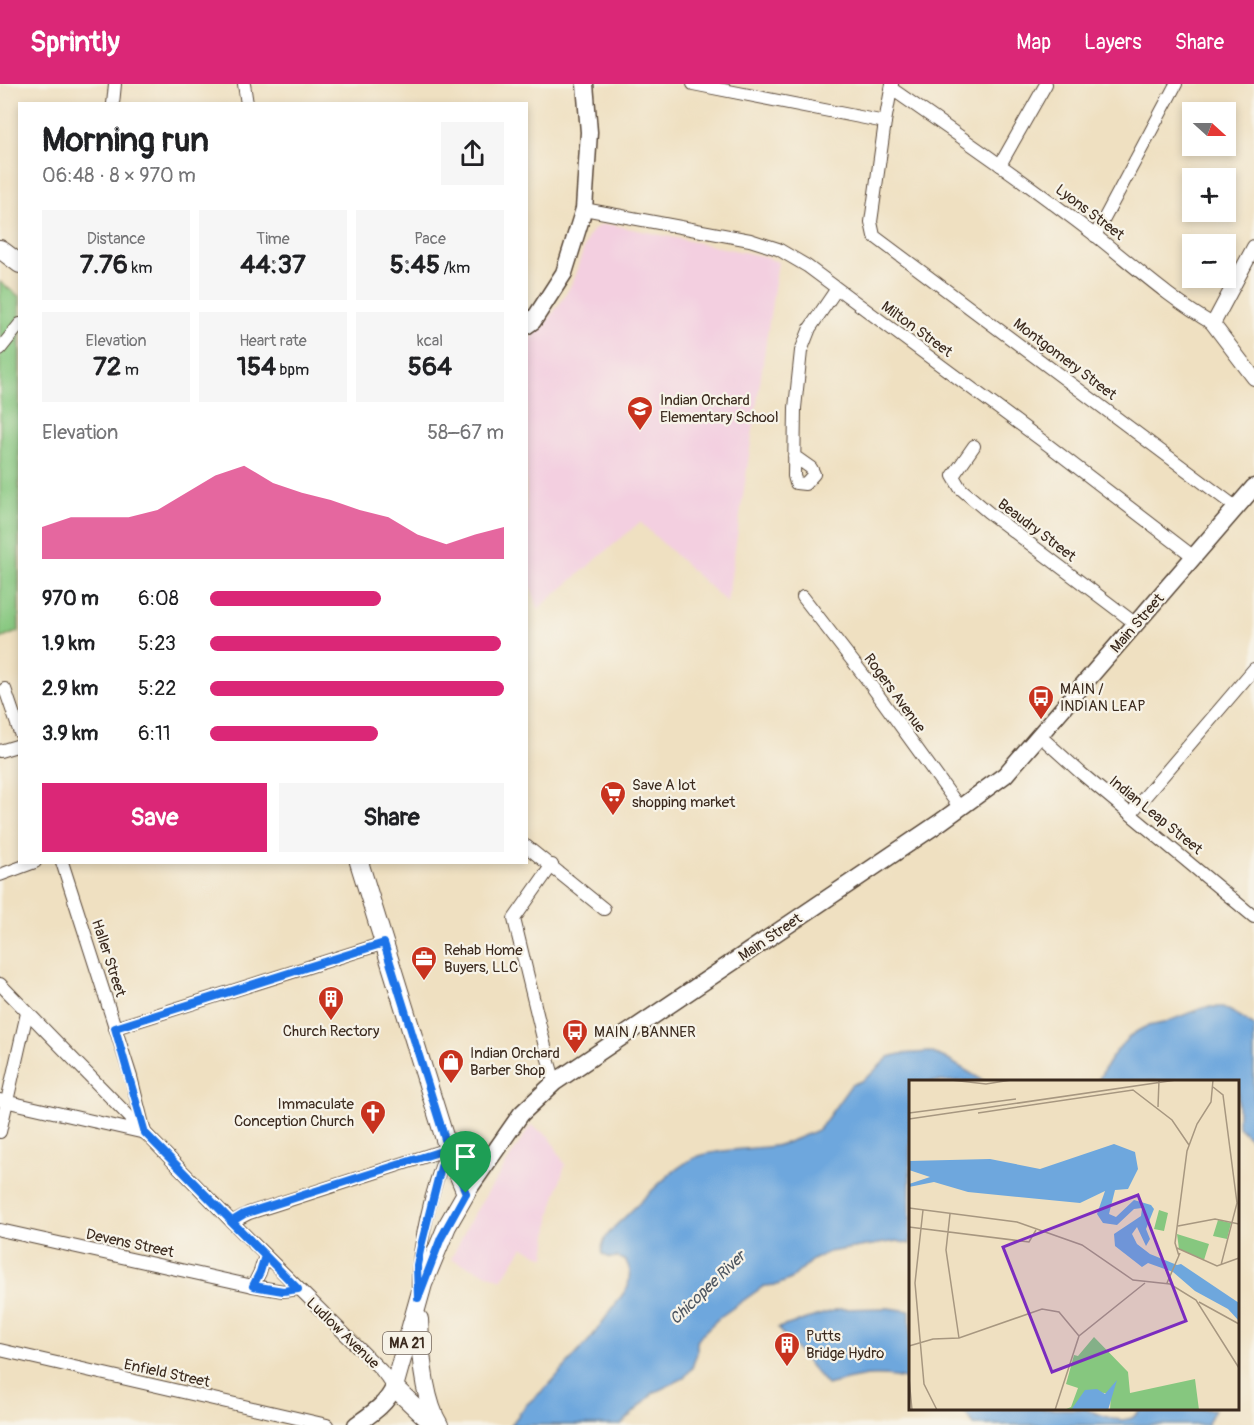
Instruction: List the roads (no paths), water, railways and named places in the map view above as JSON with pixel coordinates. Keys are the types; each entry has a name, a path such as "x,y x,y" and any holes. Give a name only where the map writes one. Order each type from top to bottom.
{"main road":[{"path":"528,325 533,321 564,273 584,209 590,132 585,84"},
{"path":"0,249 18,262"},
{"name":"Main Street","path":"356,1425 388,1398 394,1387 418,1298 441,1238 466,1193 521,1114 555,1082 1005,776 1254,488"},
{"path":"364,865 384,943 448,1149 466,1193"},
{"path":"418,1298 420,1351 429,1402 436,1425"},
{"name":"Ludlow Avenue","path":"394,1387 436,1425"}],"street":[{"path":"113,102 115,84"},
{"path":"244,84 247,102"},
{"path":"693,84 885,122 892,86"},
{"path":"1000,165 1046,84"},
{"path":"1095,236 1176,84"},
{"name":"Lyons Street","path":"892,86 1095,236 1191,312 1213,324 1254,378"},
{"name":"Montgomery Street","path":"885,122 871,222 874,235 1237,508"},
{"name":"Milton Street","path":"584,209 759,242 793,257 1048,445 1194,557"},
{"path":"1213,324 1254,247"},
{"path":"794,456 795,408 801,351 810,328 836,290"},
{"path":"0,349 18,326"},
{"name":"Beaudry Street","path":"974,446 953,476 960,488 1136,624"},
{"name":"Rogers Avenue","path":"803,597 866,677 960,808"},
{"path":"1131,813 1254,669"},
{"path":"5,689 18,727"},
{"name":"Indian Leap Street","path":"1040,736 1254,917"},
{"path":"0,751 18,746"},
{"path":"528,847 604,909"},
{"path":"0,875 30,864"},
{"name":"Haller Street","path":"63,864 115,1028 145,1133"},
{"path":"552,865 514,919 555,1082"},
{"path":"115,1028 384,943"},
{"name":"Ludlow Avenue","path":"0,984 231,1222 381,1370 394,1387"},
{"path":"0,1132 3,1101 27,1013"},
{"path":"3,1101 145,1133"},
{"path":"231,1222 249,1213 448,1149"},
{"path":"418,1298 417,1265 441,1167 448,1149"},
{"name":"Devens Street","path":"0,1230 253,1286 283,1291 298,1289"},
{"path":"253,1286 265,1256"},
{"name":"Enfield Street","path":"0,1350 327,1425"}],"water":[{"path":"1207,1007 1223,1007 1254,1026 1254,1142 1239,1128 1239,1080 1099,1080 1116,1051 1135,1032"},
{"name":"Chicopee River","path":"930,1052 982,1080 909,1080 909,1244 897,1241 829,1252 812,1260 791,1279 777,1285 764,1286 720,1317 701,1335 697,1342 697,1353 692,1368 684,1378 653,1393 621,1425 511,1425 526,1405 548,1386 591,1338 628,1287 630,1270 626,1261 602,1254 606,1237 614,1227 662,1182 690,1160 724,1151 773,1146 815,1131 821,1127 851,1085 871,1074 889,1057"},
{"path":"888,1308 909,1311 909,1380 868,1376 827,1385 778,1328 839,1309"},
{"path":"963,1410 1088,1410 1123,1420 1132,1418 1141,1410 1214,1410 1207,1425 974,1425"}],"place":[{"name":"Indian Orchard Elementary School","path":"640,432"},
{"name":"MAIN / INDIAN LEAP","path":"1041,721"},
{"name":"Save A lot shopping market","path":"613,817"},
{"name":"Rehab Home Buyers, LLC","path":"424,982"},
{"name":"Church Rectory","path":"331,1022"},
{"name":"MAIN / BANNER","path":"575,1055"},
{"name":"Indian Orchard Barber Shop","path":"451,1085"},
{"name":"Immaculate Conception Church","path":"373,1136"},
{"name":"Putts Bridge Hydro","path":"787,1368"}]}
